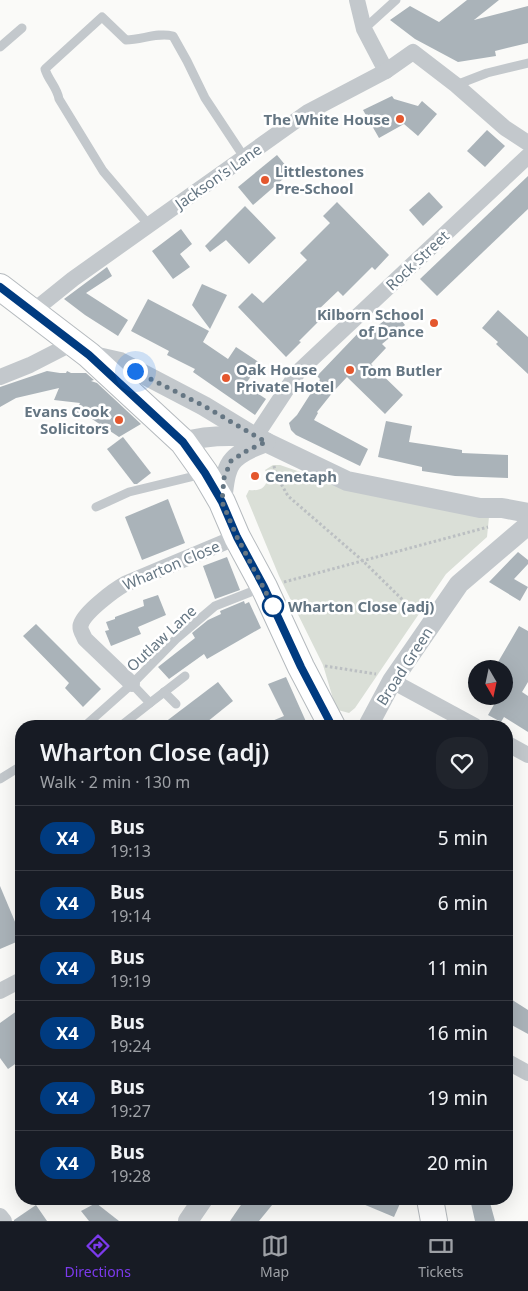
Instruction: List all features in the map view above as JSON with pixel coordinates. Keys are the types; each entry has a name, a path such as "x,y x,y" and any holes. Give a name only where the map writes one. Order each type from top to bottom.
{"main road":[{"path":"0,287 81,349 183,442 205,473 222,502 237,537 264,587 301,667 329,720"},
{"path":"431,1205 434,1221"}],"street":[{"path":"357,0 364,30 386,71"},
{"name":"Jackson's Lane","path":"32,312 73,279 308,112 386,71 413,52 456,85"},
{"path":"456,85 505,128 528,143"},
{"name":"Rock Street","path":"268,443 298,372 528,156"},
{"path":"0,377 30,365 81,349 120,362 204,406 268,443 348,481 480,508 502,508 528,513"},
{"path":"183,442 195,438 227,435 268,443"},
{"path":"222,502 224,478 231,461 248,450 268,443"},
{"path":"480,508 500,520 505,530 505,544"},
{"name":"Broad Green","path":"371,720 392,681 459,584 528,525"},
{"name":"Wharton Close","path":"132,684 85,639 81,625 85,618 112,591 125,584 237,537"},
{"path":"392,681 464,720"},
{"path":"513,747 528,755"},
{"path":"0,991 15,983"},
{"path":"513,1065 528,1073"},
{"path":"188,1221 199,1205"},
{"path":"0,1216 4,1221"}],"lane":[{"path":"364,30 396,0"},
{"path":"149,225 103,171 59,99 58,92 47,77 45,69 102,17 126,40 138,40 162,34 173,36 204,98 244,158"},
{"path":"0,46 22,28"},
{"path":"456,85 487,73 528,63"},
{"path":"96,507 129,492 205,473"},
{"name":"Outlaw Lane","path":"92,720 132,684 176,639 215,606 264,587"},
{"path":"128,720 185,676"},
{"path":"132,684 150,703"},
{"path":"164,692 176,704"},
{"path":"0,779 15,770"}],"path":[{"path":"268,443 276,475 288,496 363,561 430,626"},
{"path":"264,587 492,526"},
{"path":"301,667 323,665 377,674 392,681"}],"shaded area":[{"path":"273,465 280,465 356,491 489,517 487,537 446,574 355,708 349,713 338,710 334,702 323,665 279,576 246,496 249,490 257,490 265,486 268,475 265,470"}],"building":[{"path":"467,0 499,0 474,20 528,6 528,43 495,51 496,56 458,62 415,39 390,20 410,6 439,22"},
{"name":"The White House","path":"392,96 394,99 418,106 422,101 437,114 418,136 404,124 379,138 363,110"},
{"path":"487,130 505,146 485,167 467,151"},
{"name":"Littlestones Pre-School","path":"277,155 291,172 253,205 238,187"},
{"path":"528,176 528,209 437,296 420,279"},
{"path":"429,192 443,207 423,226 409,210"},
{"path":"337,202 389,255 375,270 372,267 343,296 338,291 317,311 323,317 286,357 238,307 252,293 263,303 307,260 300,253 330,223 323,216"},
{"path":"245,206 276,238 249,264 226,240 210,252 205,246"},
{"path":"181,229 192,244 180,254 190,267 173,279 152,251"},
{"path":"107,267 112,276 86,293 128,320 118,336 64,299"},
{"path":"202,284 227,295 210,329 192,305"},
{"path":"148,299 209,331 203,342 228,359 236,347 260,363 245,385 266,399 255,415 193,372 195,369 167,355 169,351 131,331"},
{"path":"498,310 528,337 528,374 482,328"},
{"path":"395,312 405,325 382,344 386,348 371,364 403,395 385,414 347,377 317,412 314,420 368,449 360,466 296,435 291,430 289,423 297,415 320,379 317,376 364,327 370,332"},
{"path":"47,371 86,373 94,380 91,381 97,383 141,424 119,437 89,417 87,419 75,412 80,403 54,400 59,388 16,398 0,407 0,387"},
{"path":"386,421 412,426 409,442 462,450 462,453 508,455 508,478 455,476 422,471 422,467 378,457"},
{"path":"123,437 151,473 137,484 134,484 107,449"},
{"path":"168,499 185,543 142,560 125,517"},
{"path":"518,552 528,560 528,564 514,579 528,587 520,601 489,582"},
{"path":"227,557 240,590 215,599 203,566"},
{"path":"158,595 166,615 138,627 141,634 111,646 105,631 109,630 106,622 144,606 143,600"},
{"path":"244,601 245,604 249,602 261,628 207,659 204,654 169,679 158,667 195,638 192,633 208,620 221,614 220,611"},
{"path":"36,624 101,689 83,707 65,688 69,683 23,636"},
{"path":"519,626 528,631 528,682 522,692 528,696 528,732 513,723 513,720 504,717 502,720 497,720 488,715 494,705 513,705 513,660 499,660"},
{"path":"286,677 305,720 274,720 284,716 268,684"},
{"path":"218,682 233,701 209,720 168,720"},
{"path":"0,886 15,922 15,943 0,949"},
{"path":"513,1000 528,1010 528,1034 513,1026"},
{"path":"15,1012 15,1064 8,1069 0,1058 0,1023"},
{"path":"36,1205 47,1221 14,1221 14,1220"},
{"path":"92,1205 99,1205 119,1221 89,1221 81,1211"},
{"path":"241,1205 272,1205 259,1221 230,1221"},
{"path":"365,1205 399,1205 394,1217"},
{"path":"471,1205 491,1205 495,1221 475,1221"}],"bus line":[{"name":"X4","path":"0,287 89,355 183,442 205,473 222,502 237,537 264,587 301,667 329,720"}],"place":[{"name":"The White House","path":"400,119"},
{"name":"Littlestones Pre-School","path":"265,180"},
{"name":"Kilborn School of Dance","path":"434,323"},
{"name":"Tom Butler","path":"350,370"},
{"name":"Oak House Private Hotel","path":"226,378"},
{"name":"Evans Cook Solicitors","path":"119,420"},
{"name":"Cenetaph","path":"255,476"},
{"name":"Wharton Close (adj)","path":"273,606"}],"route":[{"path":"135,371 204,406 266,442 248,450 231,461 224,478 222,502 237,537 273,606"}]}
